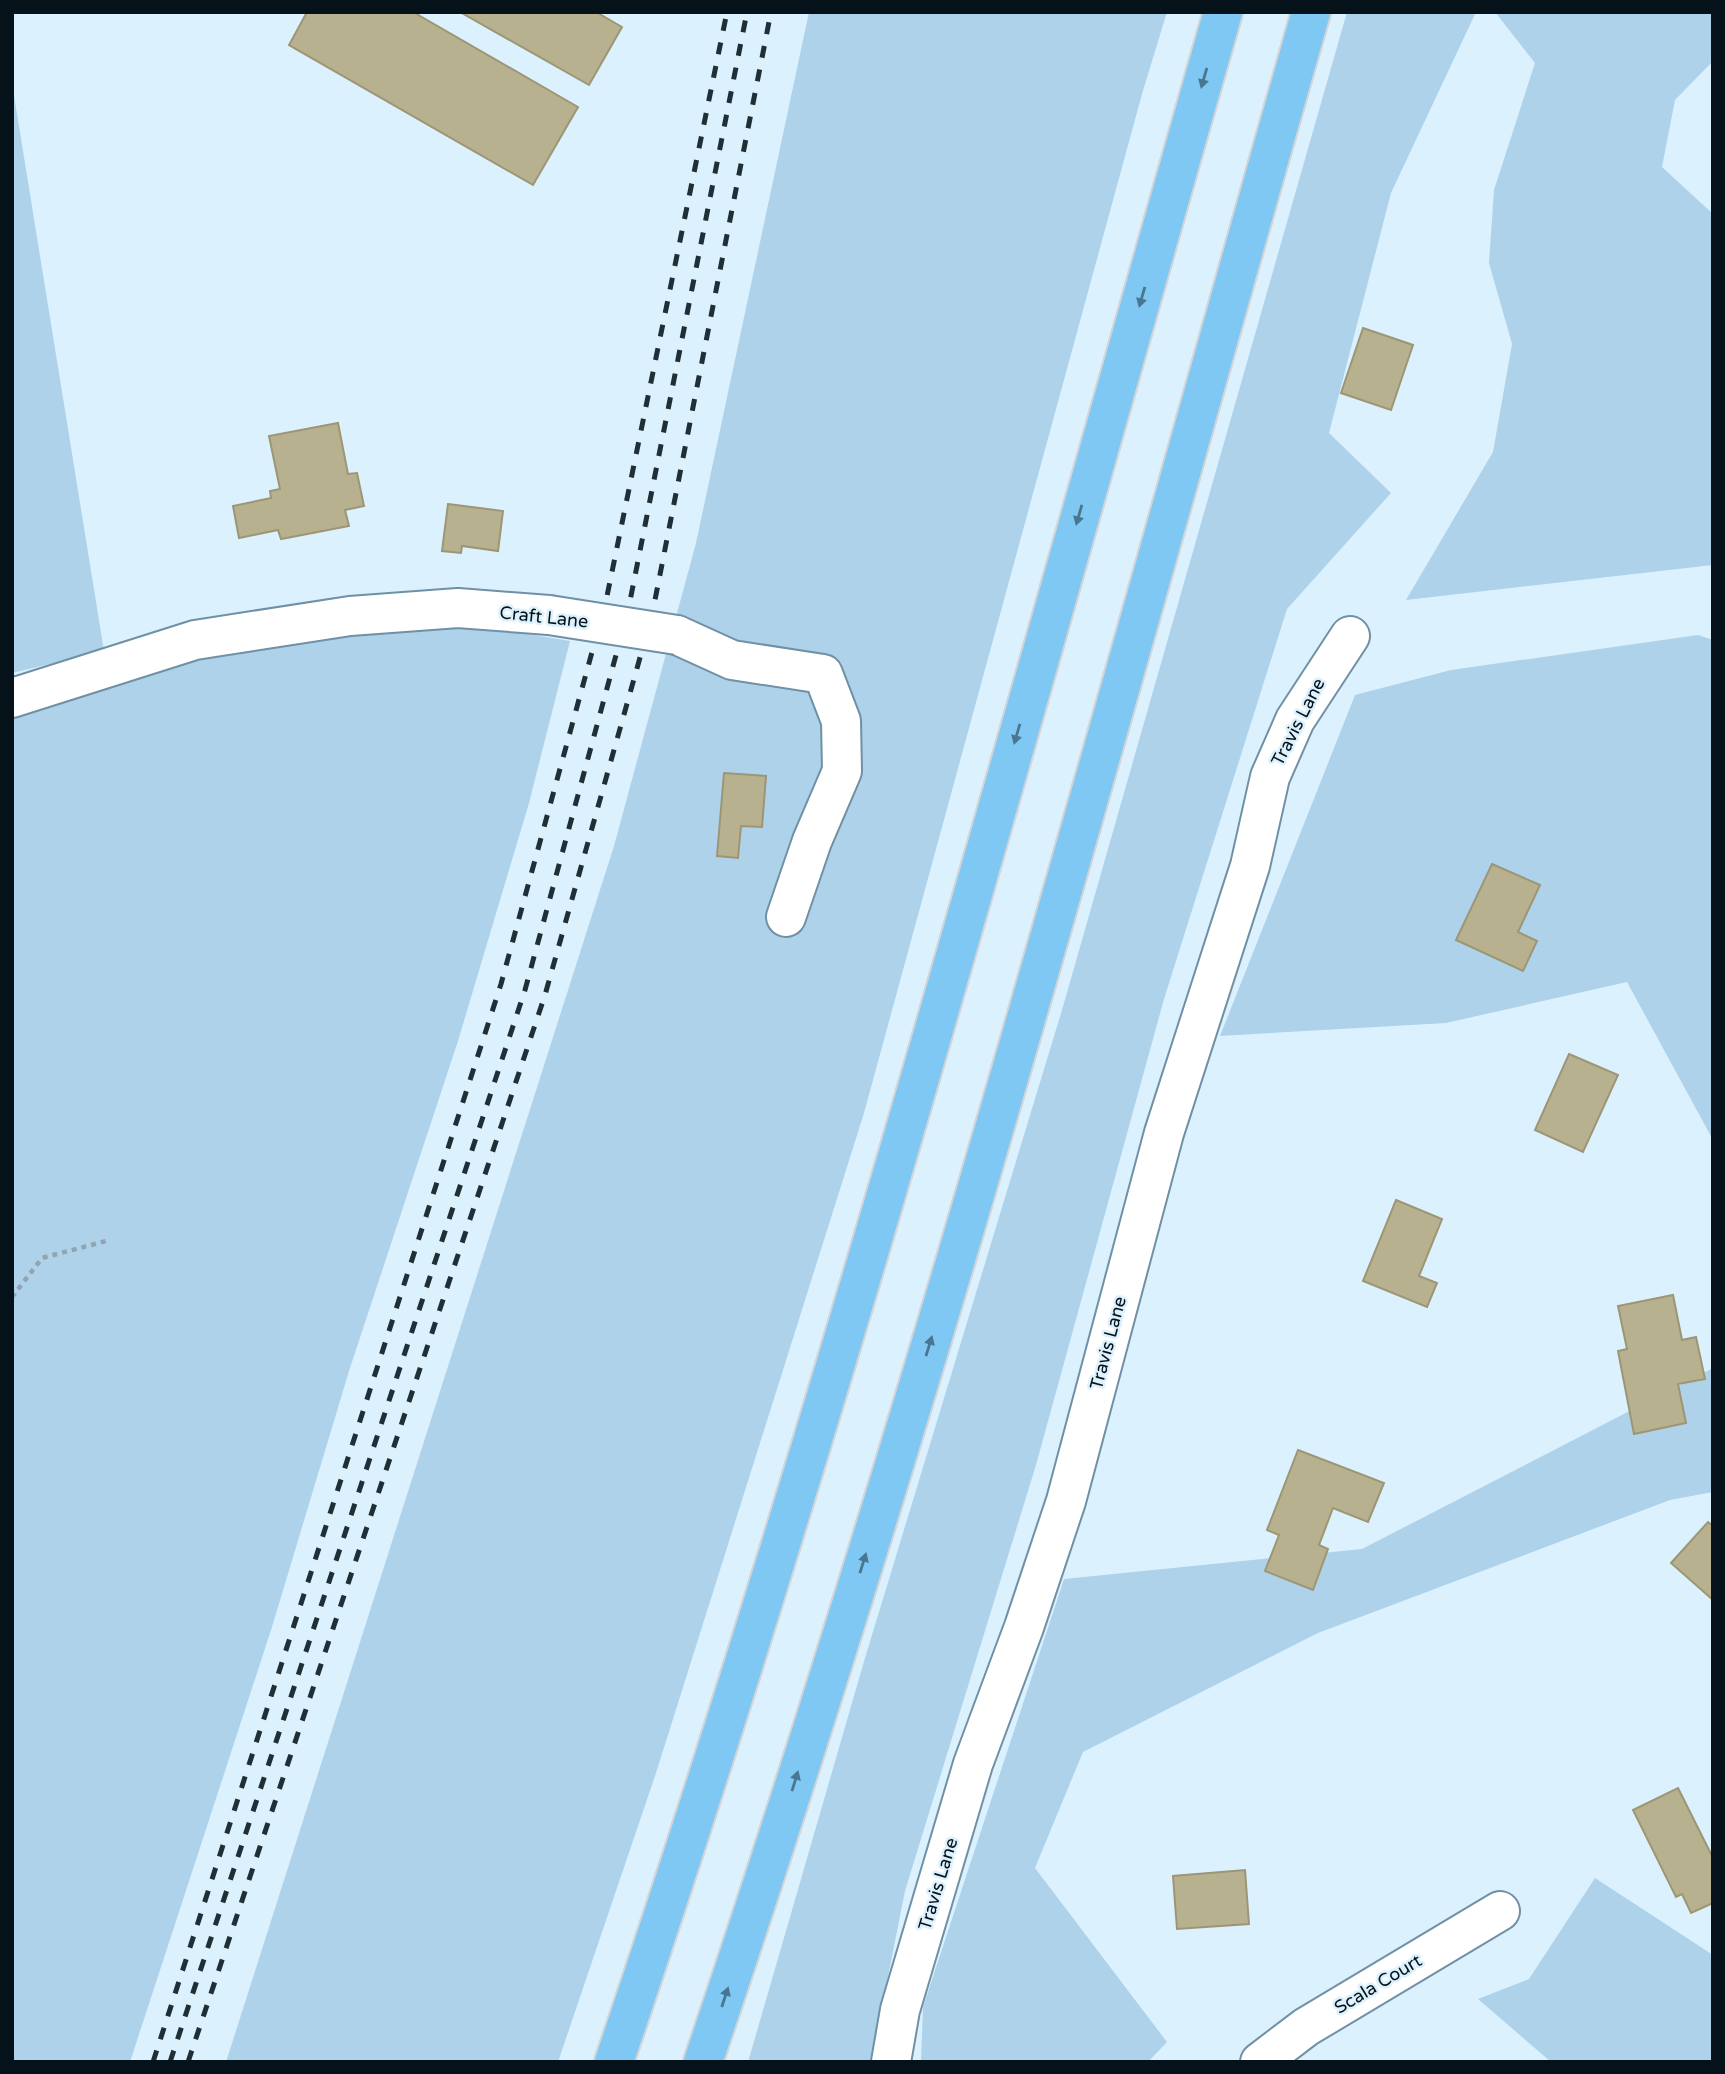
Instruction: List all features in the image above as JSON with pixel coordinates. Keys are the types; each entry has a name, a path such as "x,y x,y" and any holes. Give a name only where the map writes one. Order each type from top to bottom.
{"highway":[{"path":"614,2062 708,1774 849,1314 1223,12"},
{"path":"703,2062 793,1787 935,1326 1311,12"}],"street":[{"name":"Craft Lane","path":"12,698 195,640 350,616 458,608 549,615 677,635 732,660 823,674 841,721 842,771 812,841 786,917"},
{"name":"Travis Lane","path":"891,2062 900,2010 973,1764 1024,1627 1066,1501 1164,1133 1250,866 1270,777 1295,720 1350,636"},
{"name":"Scala Court","path":"1261,2062 1306,2027 1500,1911"}],"path":[{"path":"12,1297 42,1258 110,1240"}],"shaded area":[{"path":"809,12 1167,12 1142,94 864,1113 656,1773 558,2062 226,2062 614,846 696,543"},
{"path":"1347,12 1476,12 1391,193 1329,433 1391,493 1287,609 1164,999 1036,1465 905,1891 871,2062 748,2062 865,1658 1062,1010"},
{"path":"1495,12 1713,12 1713,61 1675,100 1662,167 1713,214 1713,565 1406,600 1493,452 1512,344 1489,263 1494,190 1535,63"},
{"path":"12,83 104,651 12,673"},
{"path":"480,626 570,641 529,803 458,1041 349,1371 272,1627 130,2062 12,2062 12,718 165,666 266,646 400,627"},
{"path":"1698,635 1713,640 1713,1140 1627,982 1446,1023 1220,1036 1355,695 1451,670"},
{"path":"1713,1368 1713,1492 1670,1500 1318,1633 1083,1752 1035,1868 1167,2042 1148,2062 921,2062 923,2007 1064,1579 1362,1549"},
{"path":"1595,1878 1713,1955 1713,2062 1551,2062 1478,1999 1529,1979"}],"building":[{"path":"307,12 413,12 578,107 533,185 289,45"},
{"path":"460,12 596,12 622,27 589,85"},
{"path":"1363,328 1413,345 1391,410 1341,393"},
{"path":"338,423 348,474 357,473 364,506 345,510 349,526 281,539 278,530 239,538 233,506 271,498 270,491 280,489 269,436"},
{"path":"448,504 503,511 498,551 462,546 461,553 442,551"},
{"path":"724,773 766,776 762,827 741,826 738,858 717,856"},
{"path":"1492,864 1540,885 1518,932 1537,941 1523,971 1456,940"},
{"path":"1569,1054 1618,1075 1583,1152 1535,1130"},
{"path":"1396,1200 1442,1219 1419,1276 1437,1283 1427,1307 1363,1281"},
{"path":"1673,1295 1682,1340 1696,1337 1705,1379 1678,1384 1686,1423 1634,1434 1618,1351 1627,1349 1618,1306"},
{"path":"1298,1450 1384,1483 1368,1522 1333,1508 1319,1545 1328,1549 1313,1590 1265,1571 1279,1535 1267,1530"},
{"path":"1708,1522 1713,1526 1713,1600 1671,1563"},
{"path":"1678,1788 1713,1858 1713,1903 1691,1913 1682,1894 1676,1897 1633,1810"},
{"path":"1245,1870 1249,1924 1177,1929 1173,1876"}],"railway":[{"path":"153,2062 501,984 606,601 727,12"},
{"path":"170,2062 525,990 628,611 747,12"},
{"path":"188,2062 545,995 652,615 771,12"}]}
